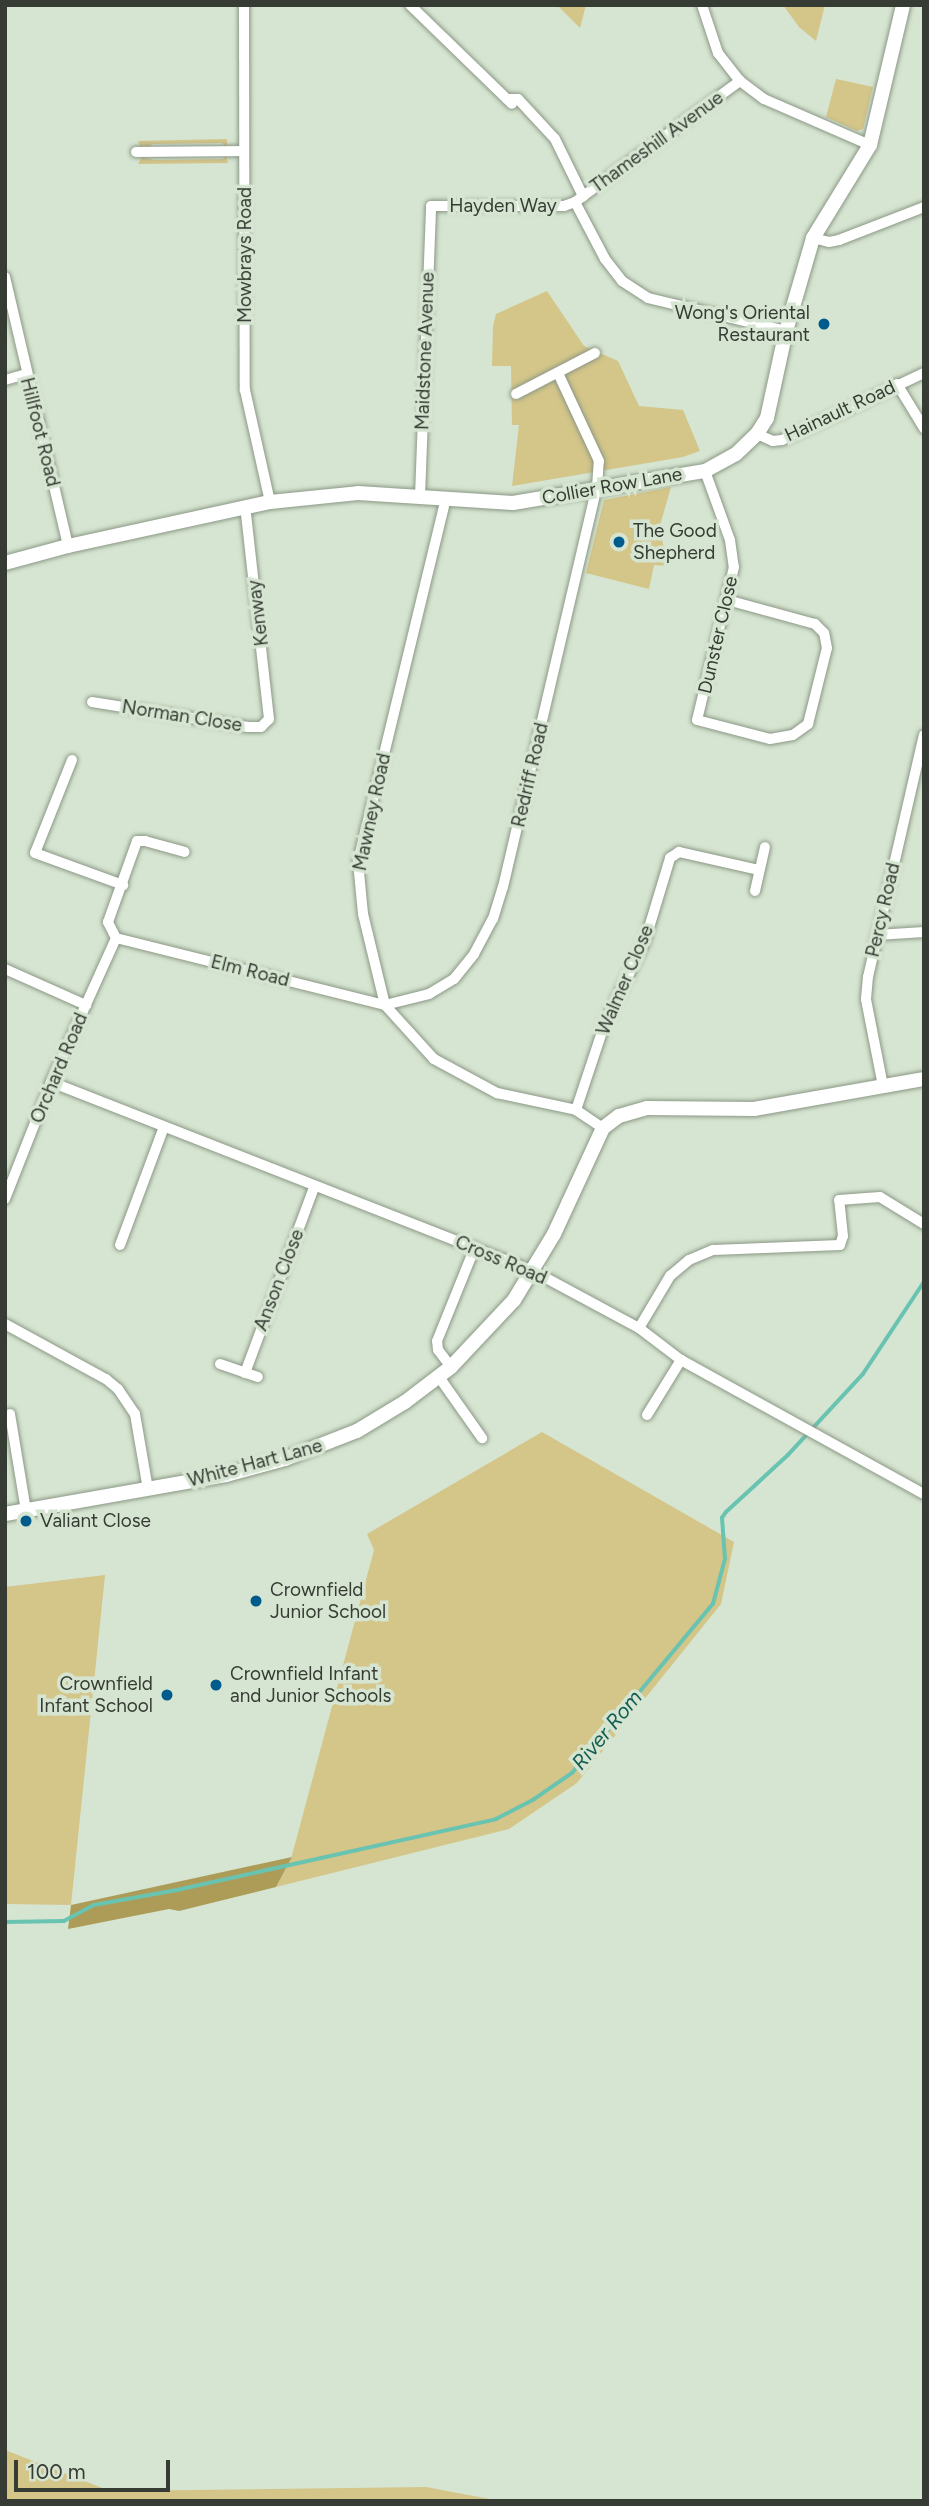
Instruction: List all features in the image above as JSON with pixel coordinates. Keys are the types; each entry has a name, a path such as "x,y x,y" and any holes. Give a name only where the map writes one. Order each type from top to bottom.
{"main road":[{"name":"Collier Row Lane","path":"5,563 68,546 270,502 358,493 513,503 705,471 736,454 757,434 767,418 786,331 813,238 870,145 903,5"},
{"path":"603,1128 619,1116 638,1110 754,1109 924,1079"},
{"name":"White Hart Lane","path":"5,1514 226,1475 311,1451 357,1431 445,1372 513,1300 533,1271 603,1128"}],"street":[{"name":"Mowbrays Road","path":"244,5 245,390 270,502"},
{"path":"410,5 510,101 518,99 555,138 579,199 611,266 622,281 648,298 786,331"},
{"path":"702,5 718,53 740,81 764,99 870,145"},
{"name":"Thameshill Avenue","path":"579,199 740,81"},
{"path":"136,152 244,151"},
{"name":"Hayden Way","path":"431,206 564,206 579,199"},
{"name":"Maidstone Avenue","path":"420,496 431,206"},
{"path":"813,238 829,242 839,240 924,206"},
{"name":"Hillfoot Road","path":"5,277 68,546"},
{"path":"516,394 595,353"},
{"name":"Redriff Road","path":"385,1005 429,994 454,979 474,954 493,919 503,887 597,487 599,461 558,373"},
{"name":"Hainault Road","path":"757,434 773,441 782,440 924,373"},
{"path":"5,380 26,374"},
{"path":"897,384 924,428"},
{"name":"Dunster Close","path":"705,471 730,540 734,567 697,720 770,738 793,735 808,724 827,648 824,633 815,624 727,600"},
{"name":"Mawney Road","path":"446,498 358,862 363,914 385,1005 434,1059 497,1093 576,1110 603,1128"},
{"name":"Kenway","path":"245,506 269,719"},
{"name":"Norman Close","path":"92,702 248,727 261,727 269,719"},
{"name":"Percy Road","path":"883,1086 866,999 877,935 924,735"},
{"path":"72,760 35,853 123,885"},
{"path":"116,938 108,922 137,841 185,852"},
{"path":"755,891 765,847"},
{"name":"Walmer Close","path":"576,1110 606,1023 645,941 670,858 679,852 759,870"},
{"path":"877,935 924,932"},
{"name":"Elm Road","path":"116,938 385,1005"},
{"name":"Orchard Road","path":"5,1199 51,1082 116,938"},
{"path":"5,969 86,1005"},
{"name":"Cross Road","path":"51,1082 533,1271 639,1328 681,1360 798,1422 924,1494"},
{"path":"120,1245 164,1128"},
{"name":"Anson Close","path":"245,1373 314,1187"},
{"path":"639,1328 670,1276 689,1259 713,1250 840,1245 843,1236 839,1200 880,1197 924,1224"},
{"path":"475,1247 437,1341 445,1372 482,1438"},
{"path":"5,1324 106,1379 118,1389 135,1414 148,1489"},
{"path":"647,1415 681,1360"},
{"path":"220,1364 258,1377"},
{"path":"10,1414 26,1511"}],"shaded area":[{"path":"557,5 586,5 580,28"},
{"path":"783,5 825,5 816,41 799,27"},
{"path":"836,79 873,87 863,129 857,131 826,117"},
{"path":"227,139 227,148 222,143 152,144 148,149 141,148 138,141"},
{"path":"226,155 228,163 138,164 142,157 154,160 223,159"},
{"path":"547,291 584,346 618,361 639,406 683,410 700,451 683,457 512,486 519,425 512,425 511,366 492,366 493,327 496,314"},
{"path":"671,487 659,529 669,566 654,565 649,589 586,573 604,500"},
{"path":"542,1432 734,1542 721,1604 577,1783 509,1829 276,1887 291,1859 374,1550 367,1534"},
{"path":"105,1575 71,1905 5,1904 5,1587"},
{"path":"292,1857 276,1887 179,1911 169,1909 68,1929 71,1905"},
{"path":"5,2450 110,2491 426,2487 500,2501 5,2501"}],"waterway":[{"name":"River Rom","path":"5,1922 64,1921 94,1905 177,1890 496,1819 533,1800 572,1773 713,1604 725,1559 722,1518 726,1512 788,1455 863,1374 924,1282"}],"place":[{"name":"Wong's Oriental Restaurant","path":"824,324"},
{"name":"The Good Shepherd","path":"619,542"},
{"name":"Valiant Close","path":"26,1521"},
{"name":"Crownfield Junior School","path":"256,1601"},
{"name":"Crownfield Infant and Junior Schools","path":"216,1685"},
{"name":"Crownfield Infant School","path":"167,1695"}]}
